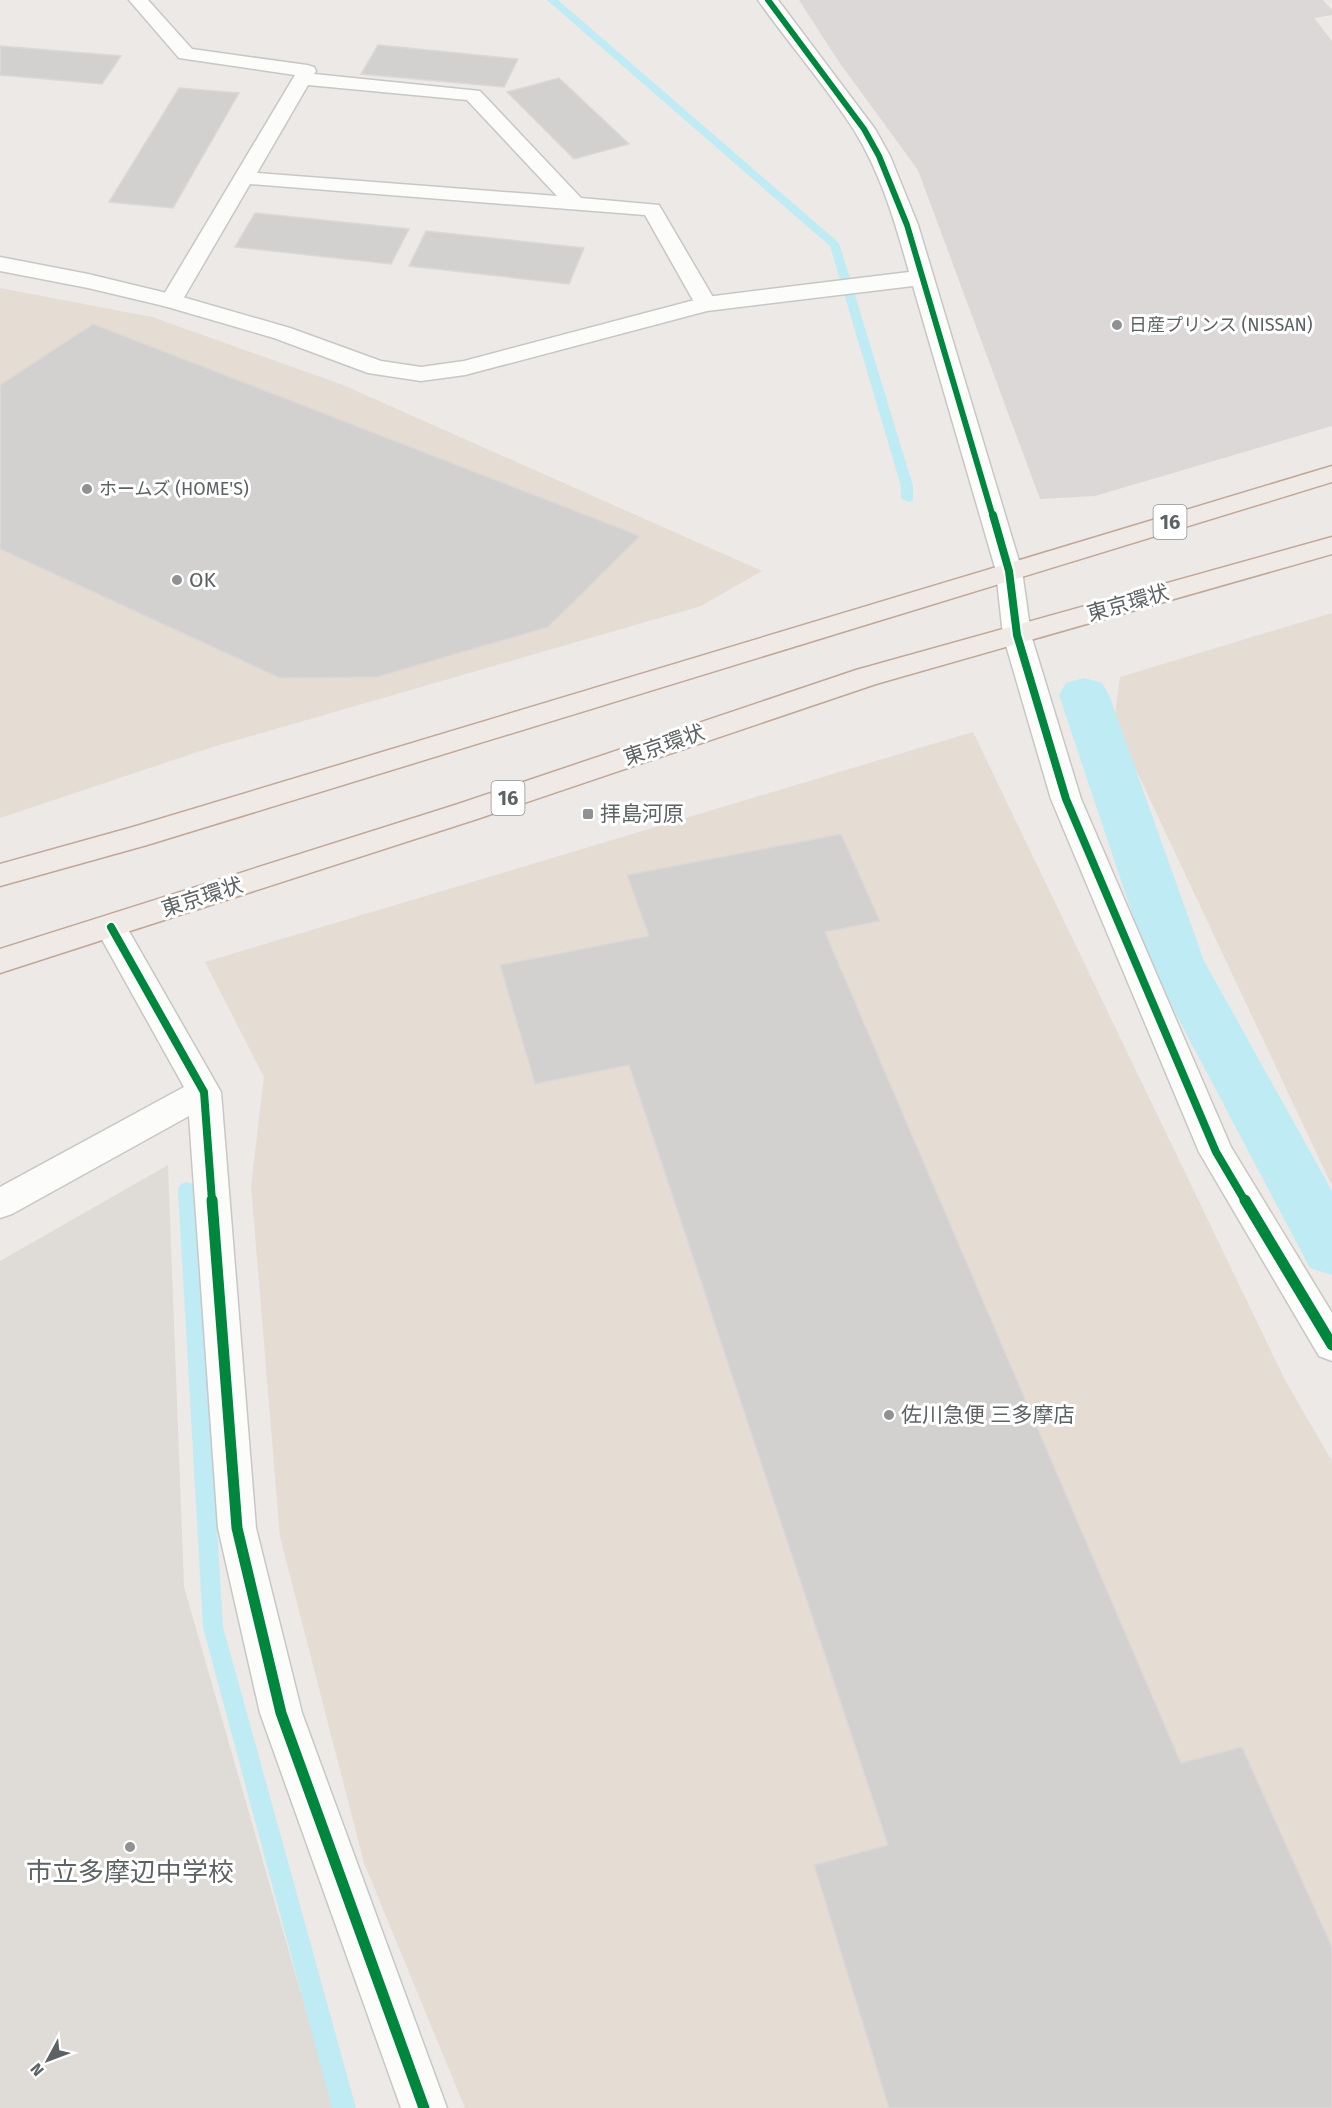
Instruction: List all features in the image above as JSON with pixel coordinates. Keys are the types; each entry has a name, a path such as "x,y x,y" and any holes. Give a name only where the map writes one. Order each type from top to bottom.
{"highway":[{"name":"16","path":"0,875 147,833 1332,474"},
{"name":"東京環状","path":"0,961 477,808 866,677 1332,545"}],"street":[{"path":"768,0 864,129 879,156 907,225 1009,571 1017,635 1065,799 1216,1152 1332,1345"},
{"path":"0,264 88,281 171,301 282,333 377,368 421,374 465,368 706,304 921,278"},
{"path":"111,927 204,1092 237,1528 281,1713 424,2108"},
{"path":"0,1204 204,1092"}],"lane":[{"path":"138,0 186,54 308,72 171,301"},
{"path":"303,79 473,95 576,204"},
{"path":"244,178 652,209 706,304"}],"shaded area":[{"path":"799,0 1323,0 1332,10 1332,15 1314,18 1332,41 1332,426 1095,496 1040,499 918,170 839,62"},
{"path":"0,288 152,317 343,385 762,571 701,606 206,749 0,818"},
{"path":"1332,613 1332,1186 1114,723 1120,677"},
{"path":"973,732 1285,1380 1332,1461 1332,2108 465,2108 364,1863 280,1537 251,1186 264,1077 205,962"},
{"name":"市立多摩辺中学校","path":"168,1165 184,1587 334,2108 0,2108 0,1261"}],"building":[{"path":"378,45 518,59 504,87 361,74"},
{"path":"0,46 121,56 102,84 0,75"},
{"path":"559,78 629,144 574,159 507,92"},
{"path":"179,88 239,93 173,208 109,202"},
{"path":"255,213 409,229 391,264 235,247"},
{"path":"426,231 584,248 569,284 409,266"},
{"path":"93,324 640,536 548,627 377,677 280,678 0,549 0,385"},
{"name":"佐川急便 三多摩店","path":"841,834 880,921 825,932 1181,1763 1242,1747 1332,1947 1332,2108 889,2108 814,1865 888,1845 629,1065 535,1084 500,965 649,936 627,875"}],"waterway":[{"path":"552,0 835,245 907,486 908,498"},
{"path":"1084,695 1176,961 1332,1249"},
{"path":"187,1189 213,1627 344,2108"}],"cycle path":[{"path":"768,0 864,129 879,156 907,225 1009,571 1017,635 1066,799 1216,1152 1332,1345"},
{"path":"111,927 204,1092 237,1528 281,1713 424,2108"}],"place":[{"name":"日産プリンス (NISSAN)","path":"1117,325"},
{"name":"ホームズ (HOME'S)","path":"87,489"},
{"name":"OK","path":"177,580"},
{"name":"拝島河原","path":"588,814"},
{"name":"佐川急便 三多摩店","path":"889,1415"},
{"name":"市立多摩辺中学校","path":"130,1847"}]}
